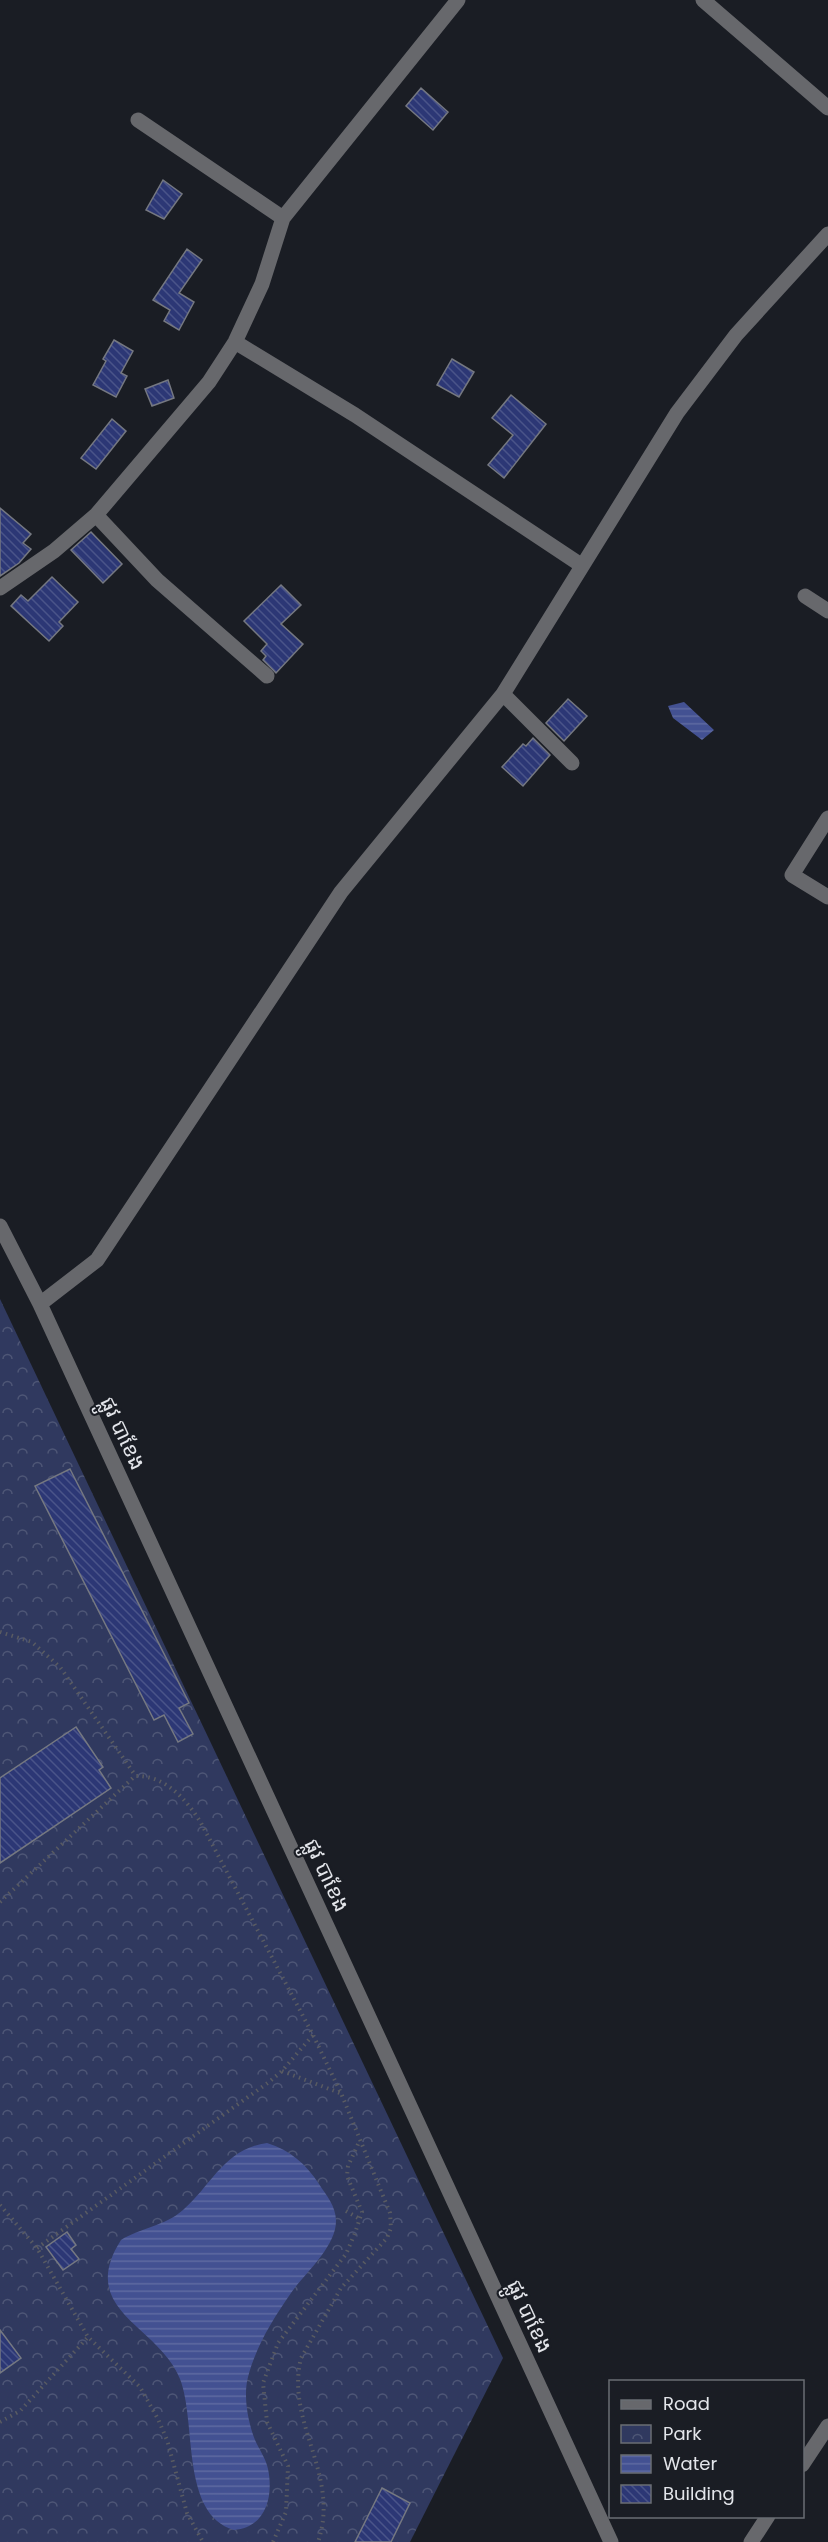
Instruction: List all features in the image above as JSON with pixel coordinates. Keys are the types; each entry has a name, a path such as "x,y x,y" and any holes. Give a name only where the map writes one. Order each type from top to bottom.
{"street":[{"path":"0,588 54,551 96,514 178,420 235,342 262,284 283,218 458,0"},
{"path":"703,0 828,108"},
{"path":"138,120 283,218"},
{"path":"40,1304 97,1260 341,892 503,694 677,413 736,335 828,234"},
{"path":"235,342 355,415 581,566"},
{"path":"96,514 157,580 267,676"},
{"path":"805,596 828,611"},
{"path":"503,694 572,763"},
{"path":"828,819 792,875 828,897"},
{"name":"ផ្លូវ បាខែង","path":"0,1226 40,1304 611,2542"},
{"path":"804,2462 828,2426"},
{"path":"751,2542 767,2518"}],"path":[{"path":"0,1632 32,1642 60,1667 135,1776 154,1779 188,1802 313,2035 341,2093 386,2200 391,2228 381,2246 341,2288 301,2358 299,2367 297,2396 318,2464 324,2497 324,2524 318,2542"},
{"path":"0,1902 135,1776"},
{"path":"37,2248 282,2071 313,2035"},
{"path":"282,2071 341,2093"},
{"path":"273,2542 286,2512 288,2466 267,2422 263,2383 278,2343 346,2254 360,2219 359,2201 347,2176 348,2166 360,2142"},
{"path":"0,2205 37,2248 88,2337 140,2387 167,2440 188,2513 205,2542"},
{"path":"346,2211 360,2219"},
{"path":"0,2422 20,2411 88,2337"}],"green space":[{"path":"0,1299 503,2358 410,2542 0,2542"}],"water":[{"path":"684,702 714,730 702,740 673,718 668,706"},
{"path":"267,2143 290,2154 309,2170 330,2201 336,2221 331,2240 278,2313 260,2344 251,2366 246,2392 247,2409 255,2440 267,2465 270,2490 265,2509 260,2517 245,2528 234,2530 217,2521 205,2506 198,2487 193,2465 185,2397 180,2379 170,2360 114,2301 108,2284 110,2264 121,2240 176,2215 193,2200 229,2160 240,2152"}],"building":[{"path":"421,88 448,112 433,130 406,106"},
{"path":"163,180 182,194 164,219 146,210"},
{"path":"187,249 202,260 179,293 194,302 179,330 164,321 170,310 153,300"},
{"path":"114,340 133,351 121,373 127,376 116,397 93,385 106,361 103,359"},
{"path":"452,359 474,372 459,397 437,385"},
{"path":"168,380 174,398 152,406 145,389"},
{"path":"511,395 546,424 504,478 488,465 513,435 492,418"},
{"path":"112,419 126,431 96,469 81,458"},
{"path":"0,508 31,534 23,543 31,549 19,563 0,576"},
{"path":"91,532 122,564 103,583 71,550"},
{"path":"52,577 78,602 59,622 63,626 49,641 11,606 21,595 28,601"},
{"path":"281,585 301,605 281,624 303,644 276,673 263,660 266,656 261,651 267,644 244,621"},
{"path":"568,699 587,716 564,741 546,723"},
{"path":"533,738 550,755 523,786 502,767 523,744 526,746"},
{"path":"70,1469 189,1703 179,1708 193,1734 178,1742 164,1715 154,1720 35,1486"},
{"path":"76,1727 103,1767 99,1770 111,1788 0,1863 0,1778"},
{"path":"67,2232 76,2245 71,2249 79,2259 63,2270 46,2247"},
{"path":"0,2330 21,2358 0,2373"},
{"path":"382,2488 410,2503 391,2542 355,2542"}]}
